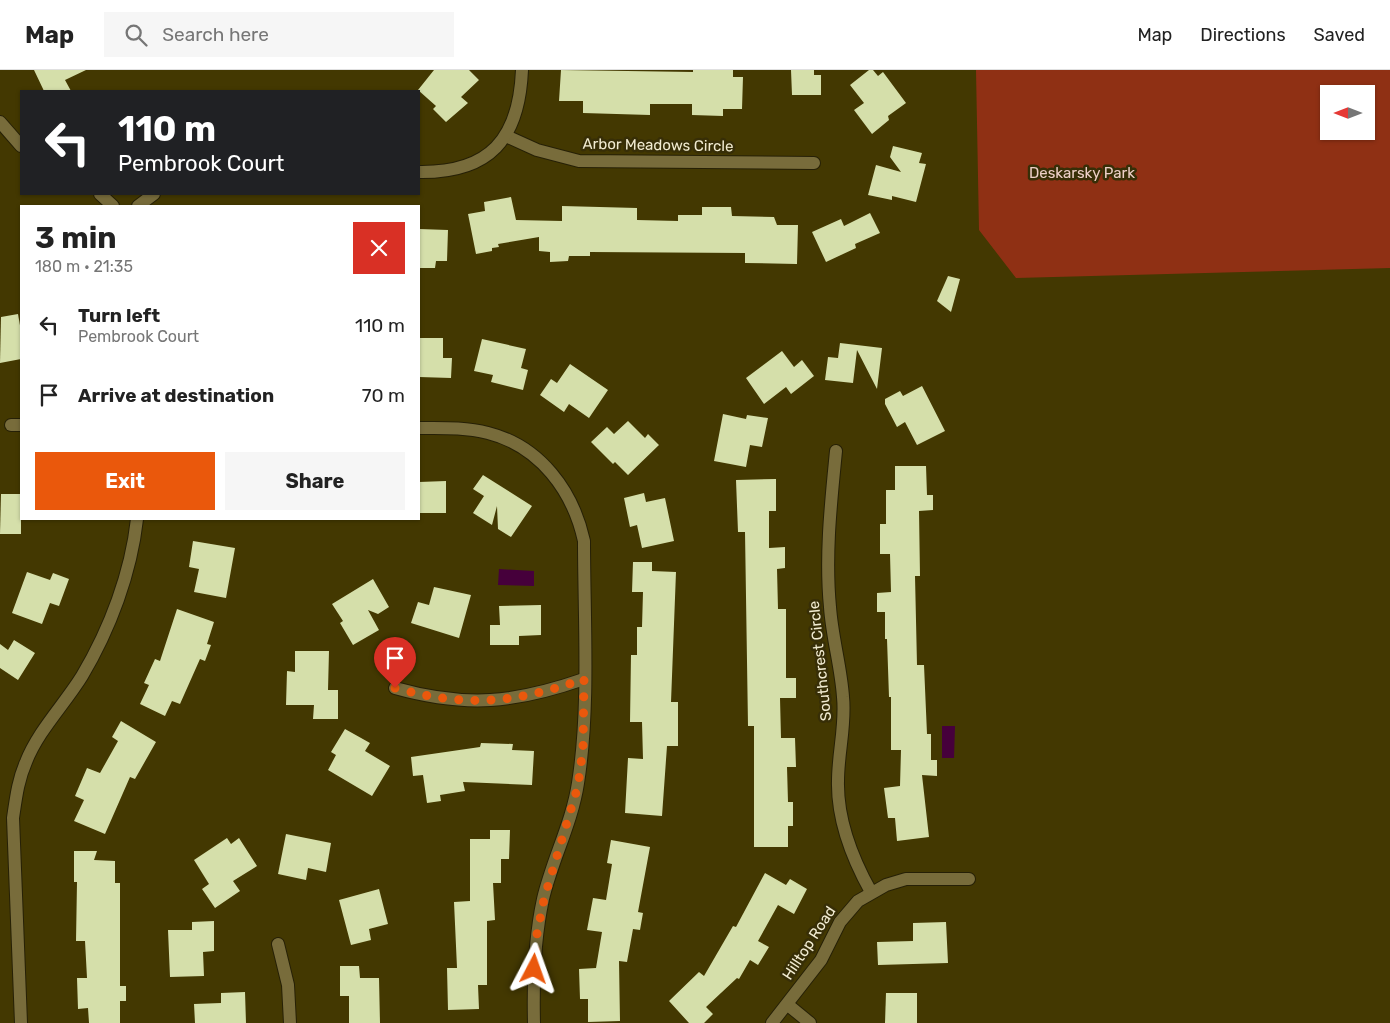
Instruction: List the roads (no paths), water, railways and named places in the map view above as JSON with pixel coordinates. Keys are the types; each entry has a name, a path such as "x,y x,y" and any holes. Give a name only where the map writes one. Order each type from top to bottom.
{"street":[{"path":"420,172 442,172 462,168 481,159 506,136 520,103 522,70"},
{"path":"0,122 20,145"},
{"name":"Arbor Meadows Circle","path":"506,136 537,150 579,161 814,163"},
{"path":"101,195 112,205"},
{"path":"139,205 153,195"},
{"path":"420,428 464,428 489,433 512,442 533,455 551,471 572,502 580,521 584,541 583,748 578,786 544,899 536,939 533,985 534,1023"},
{"name":"Southcrest Circle","path":"836,451 828,570 832,626 843,696 844,725 838,782 840,811 846,839 856,866 871,892"},
{"path":"20,1023 13,818 17,789 35,743 82,676 103,636 120,594 130,558 137,520"},
{"path":"395,688 449,700 482,702 515,699 544,693 584,679"},
{"name":"Hilltop Road","path":"772,1023 788,1005 821,960 840,922 858,901 871,892 906,879 969,879"},
{"path":"278,944 288,985 290,1023"},
{"path":"788,1005 810,1023"}],"park label":[{"name":"Deskarsky Park","path":"1082,173"}]}
